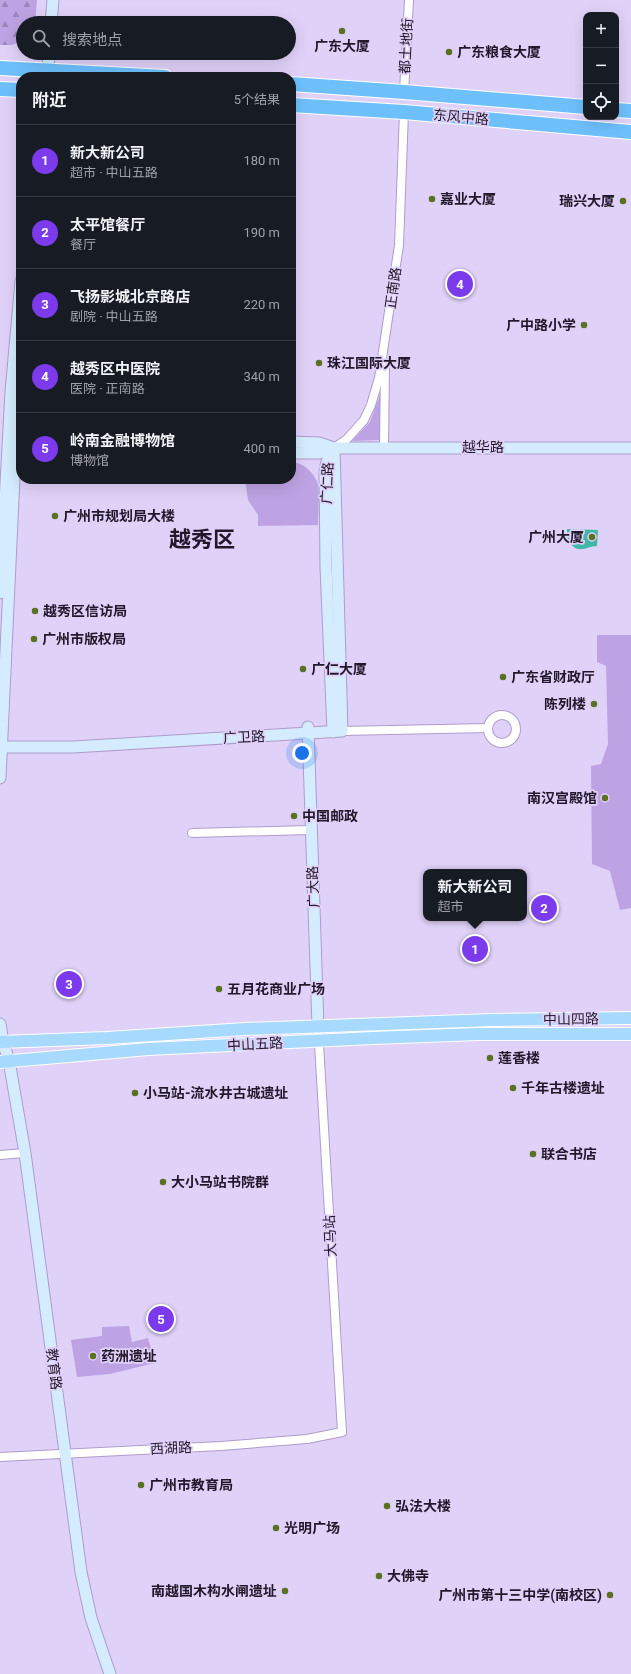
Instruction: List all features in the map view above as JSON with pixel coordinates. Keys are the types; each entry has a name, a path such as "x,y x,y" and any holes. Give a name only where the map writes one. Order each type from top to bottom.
{"highway":[{"path":"0,68 68,72"},
{"name":"东风中路","path":"296,84 583,107"},
{"path":"0,89 16,90"},
{"name":"东风中路","path":"296,105 404,112 631,132"},
{"path":"619,110 631,111"}],"main road":[{"name":"中山四路","path":"510,1020 631,1018"},
{"name":"中山五路","path":"1,1045 245,1029 510,1020"},
{"name":"中山五路","path":"5,1062 148,1049 318,1040 511,1034"},
{"name":"中山四路","path":"511,1034 631,1034"}],"street":[{"path":"52,16 53,0"},
{"name":"都土地街","path":"404,92 409,0"},
{"path":"48,71 49,60"},
{"name":"正南路","path":"334,448 356,431 364,420 371,405 379,378 399,245 404,112"},
{"path":"0,778 16,454 16,327"},
{"path":"384,447 386,336"},
{"name":"越华路","path":"296,442 319,443 334,448"},
{"name":"越华路","path":"296,453 318,453 334,448 384,447 631,448"},
{"name":"广仁路","path":"334,448 337,728"},
{"path":"0,593 2,516 16,454"},
{"name":"广卫路","path":"1,744 73,747 337,728 488,728"},
{"name":"广大路","path":"308,730 310,830 318,1040"},
{"path":"192,833 310,830"},
{"name":"教育路","path":"0,1024 1,1045 25,1152 84,1589 91,1618 110,1674"},
{"name":"大马站","path":"318,1040 342,1432"},
{"path":"0,1155 25,1152"},
{"name":"西湖路","path":"0,1457 221,1446 307,1439 342,1432"}],"green space":[{"path":"0,0 37,0 36,16 16,16 16,43 12,45 0,45"},
{"path":"380,395 380,440 352,441 370,422"},
{"path":"296,462 304,466 311,472 318,485 318,525 258,526 258,515 248,500 246,484 296,484"},
{"path":"597,635 631,635 631,908 620,910 610,871 592,864 591,766 601,764 608,744 606,666 597,662"},
{"path":"129,1326 132,1342 148,1338 155,1363 110,1374 77,1377 71,1340 102,1336 102,1327"}],"shaded area":[{"path":"567,529 598,530 597,546 578,549 567,543"}],"place":[{"name":"广东大厦","path":"342,31"},
{"name":"广东粮食大厦","path":"449,52"},
{"name":"嘉业大厦","path":"432,199"},
{"name":"瑞兴大厦","path":"623,201"},
{"name":"越秀区中医院","path":"460,284"},
{"name":"广中路小学","path":"584,325"},
{"name":"珠江国际大厦","path":"319,363"},
{"name":"广州市规划局大楼","path":"55,516"},
{"name":"广州大厦","path":"592,537"},
{"name":"越秀区信访局","path":"35,611"},
{"name":"广州市版权局","path":"34,639"},
{"name":"广仁大厦","path":"303,669"},
{"name":"广东省财政厅","path":"503,677"},
{"name":"陈列楼","path":"594,704"},
{"name":"南汉宫殿馆","path":"605,798"},
{"name":"中国邮政","path":"294,816"},
{"name":"太平馆餐厅","path":"544,908"},
{"name":"新大新公司","path":"475,949"},
{"name":"飞扬影城北京路店","path":"69,984"},
{"name":"五月花商业广场","path":"219,989"},
{"name":"莲香楼","path":"490,1058"},
{"name":"千年古楼遗址","path":"513,1088"},
{"name":"小马站-流水井古城遗址","path":"135,1093"},
{"name":"联合书店","path":"533,1154"},
{"name":"大小马站书院群","path":"163,1182"},
{"name":"岭南金融博物馆","path":"161,1319"},
{"name":"药洲遗址","path":"93,1356"},
{"name":"广州市教育局","path":"141,1485"},
{"name":"弘法大楼","path":"387,1506"},
{"name":"光明广场","path":"276,1528"},
{"name":"大佛寺","path":"379,1576"},
{"name":"南越国木构水闸遗址","path":"285,1591"},
{"name":"广州市第十三中学(南校区)","path":"610,1595"}],"district":[{"name":"越秀区","path":"202,539"}]}
